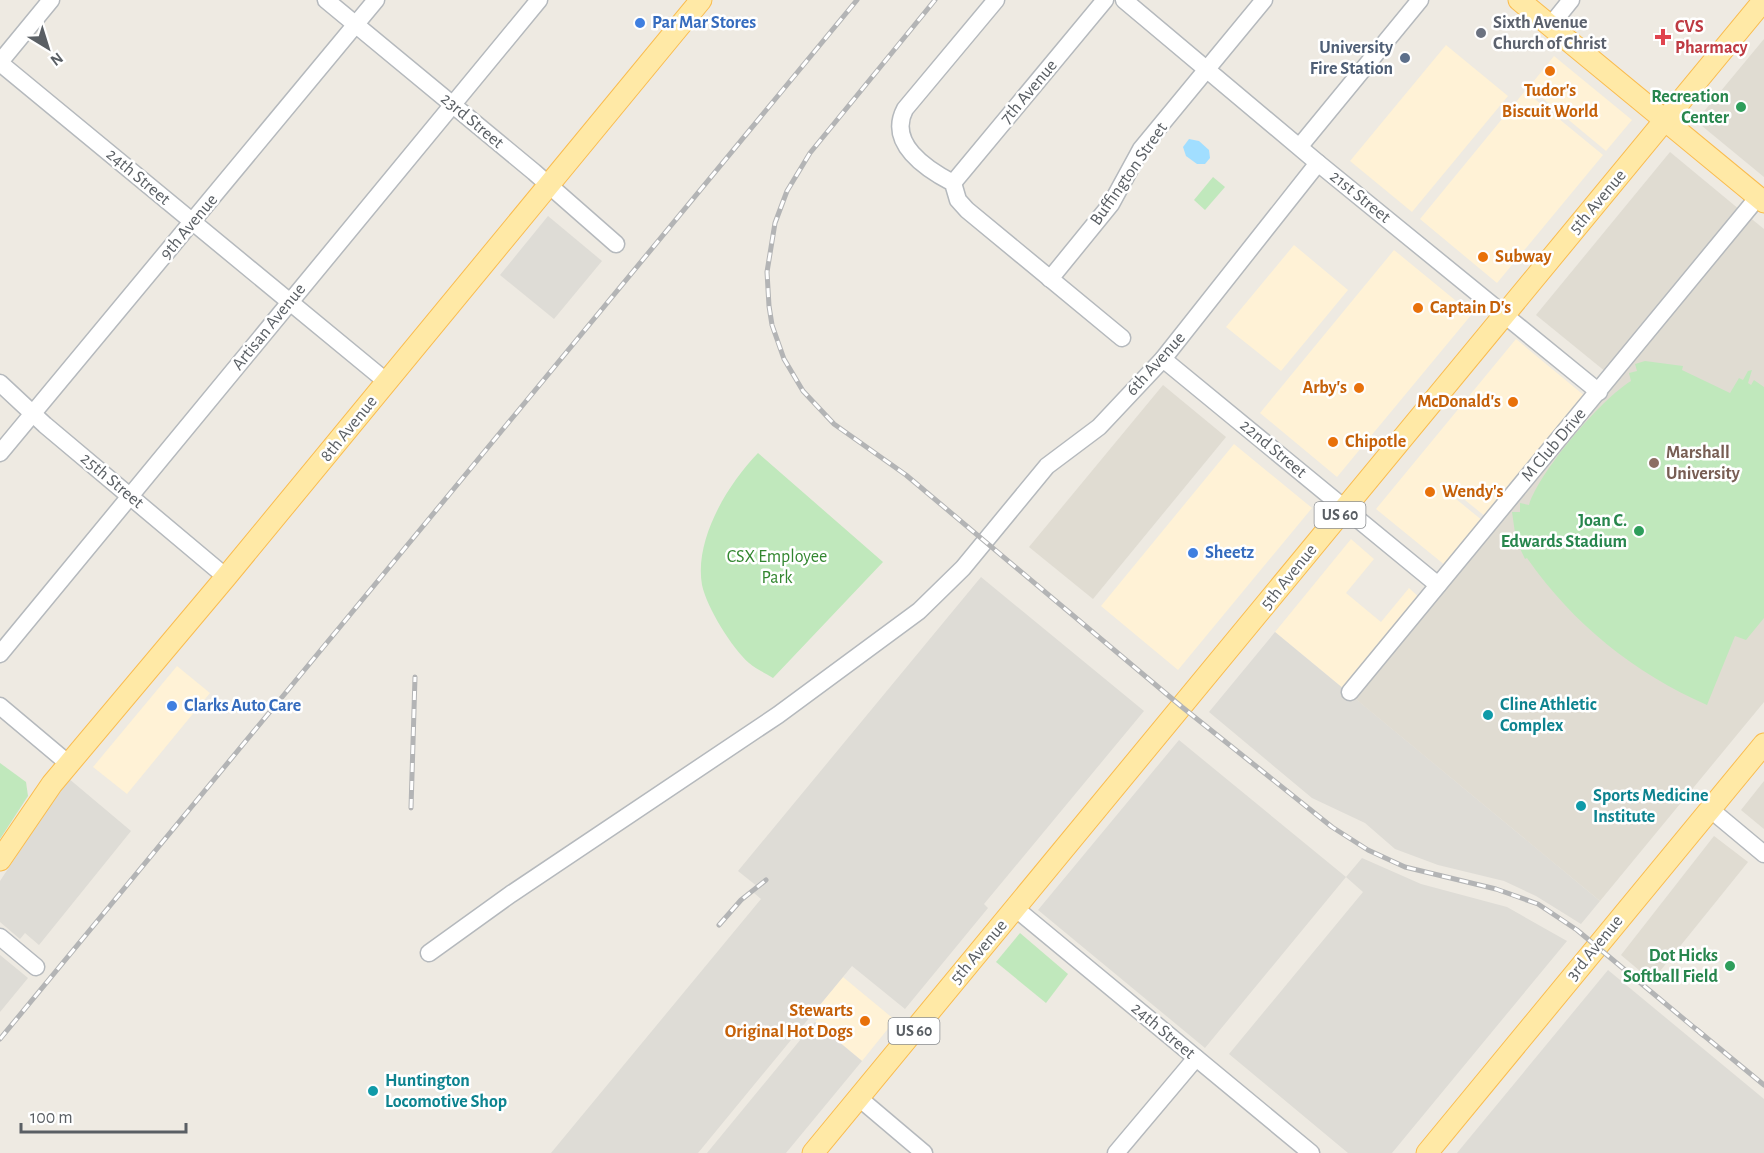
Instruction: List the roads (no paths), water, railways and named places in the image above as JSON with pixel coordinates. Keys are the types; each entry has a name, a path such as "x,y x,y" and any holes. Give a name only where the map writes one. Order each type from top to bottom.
{"main road":[{"name":"8th Avenue","path":"0,860 37,804 69,764 701,0"},
{"path":"1519,0 1761,200"},
{"name":"5th Avenue","path":"813,1153 1764,0"},
{"name":"3rd Avenue","path":"1427,1153 1764,744"}],"street":[{"path":"0,62 51,0"},
{"name":"23rd Street","path":"326,0 453,104 616,244"},
{"name":"9th Avenue","path":"0,453 376,0"},
{"name":"Artisan Avenue","path":"0,654 539,0"},
{"path":"996,0 905,109 900,130 903,144 935,172 953,183 962,206 1122,338"},
{"name":"7th Avenue","path":"953,183 1105,0"},
{"name":"21st Street","path":"1124,0 1318,163 1599,392"},
{"name":"Buffington Street","path":"1050,279 1111,204 1141,149 1264,0"},
{"path":"1300,146 1420,0"},
{"path":"1550,26 1571,0"},
{"name":"24th Street","path":"0,62 387,382"},
{"name":"6th Avenue","path":"429,953 823,683 919,611 951,581 1047,466 1099,427 1163,359 1318,163"},
{"name":"M Club Drive","path":"1350,692 1761,200"},
{"name":"22nd Street","path":"1163,359 1438,585"},
{"name":"25th Street","path":"0,383 226,577"},
{"path":"0,706 69,764"},
{"path":"1710,809 1764,854"},
{"name":"24th Street","path":"1015,908 1311,1153"},
{"path":"0,937 36,967"},
{"path":"1116,1153 1196,1058"},
{"path":"859,1098 924,1153"}],"water":[{"path":"1189,139 1199,141 1209,150 1210,158 1205,164 1197,164 1186,156 1183,147"}],"railway":[{"path":"0,1039 857,0"},
{"path":"935,0 810,153 787,191 775,223 767,272 772,325 784,359 803,391 834,424 906,475 1182,707 1332,827 1368,850 1405,867 1496,889 1538,904 1577,930 1703,1035"},
{"path":"411,808 415,677"},
{"path":"719,925 741,900 766,880"},
{"path":"1696,1029 1764,1085"}],"place":[{"name":"Par Mar Stores","path":"640,23"},
{"name":"Sixth Avenue Church of Christ","path":"1481,33"},
{"name":"CVS Pharmacy","path":"1663,37"},
{"name":"University Fire Station","path":"1405,58"},
{"name":"Tudor's Biscuit World","path":"1550,71"},
{"name":"Recreation Center","path":"1741,107"},
{"name":"Subway","path":"1483,257"},
{"name":"Captain D's","path":"1418,308"},
{"name":"Arby's","path":"1359,388"},
{"name":"McDonald's","path":"1513,402"},
{"name":"Chipotle","path":"1333,442"},
{"name":"Marshall University","path":"1654,463"},
{"name":"Wendy's","path":"1430,492"},
{"name":"Joan C. Edwards Stadium","path":"1639,531"},
{"name":"Sheetz","path":"1193,553"},
{"name":"Clarks Auto Care","path":"172,706"},
{"name":"Cline Athletic Complex","path":"1488,715"},
{"name":"Sports Medicine Institute","path":"1581,806"},
{"name":"Dot Hicks Softball Field","path":"1730,966"},
{"name":"Stewarts Original Hot Dogs","path":"865,1021"},
{"name":"Huntington Locomotive Shop","path":"373,1091"}],"park label":[{"name":"CSX Employee Park","path":"777,567"}]}
